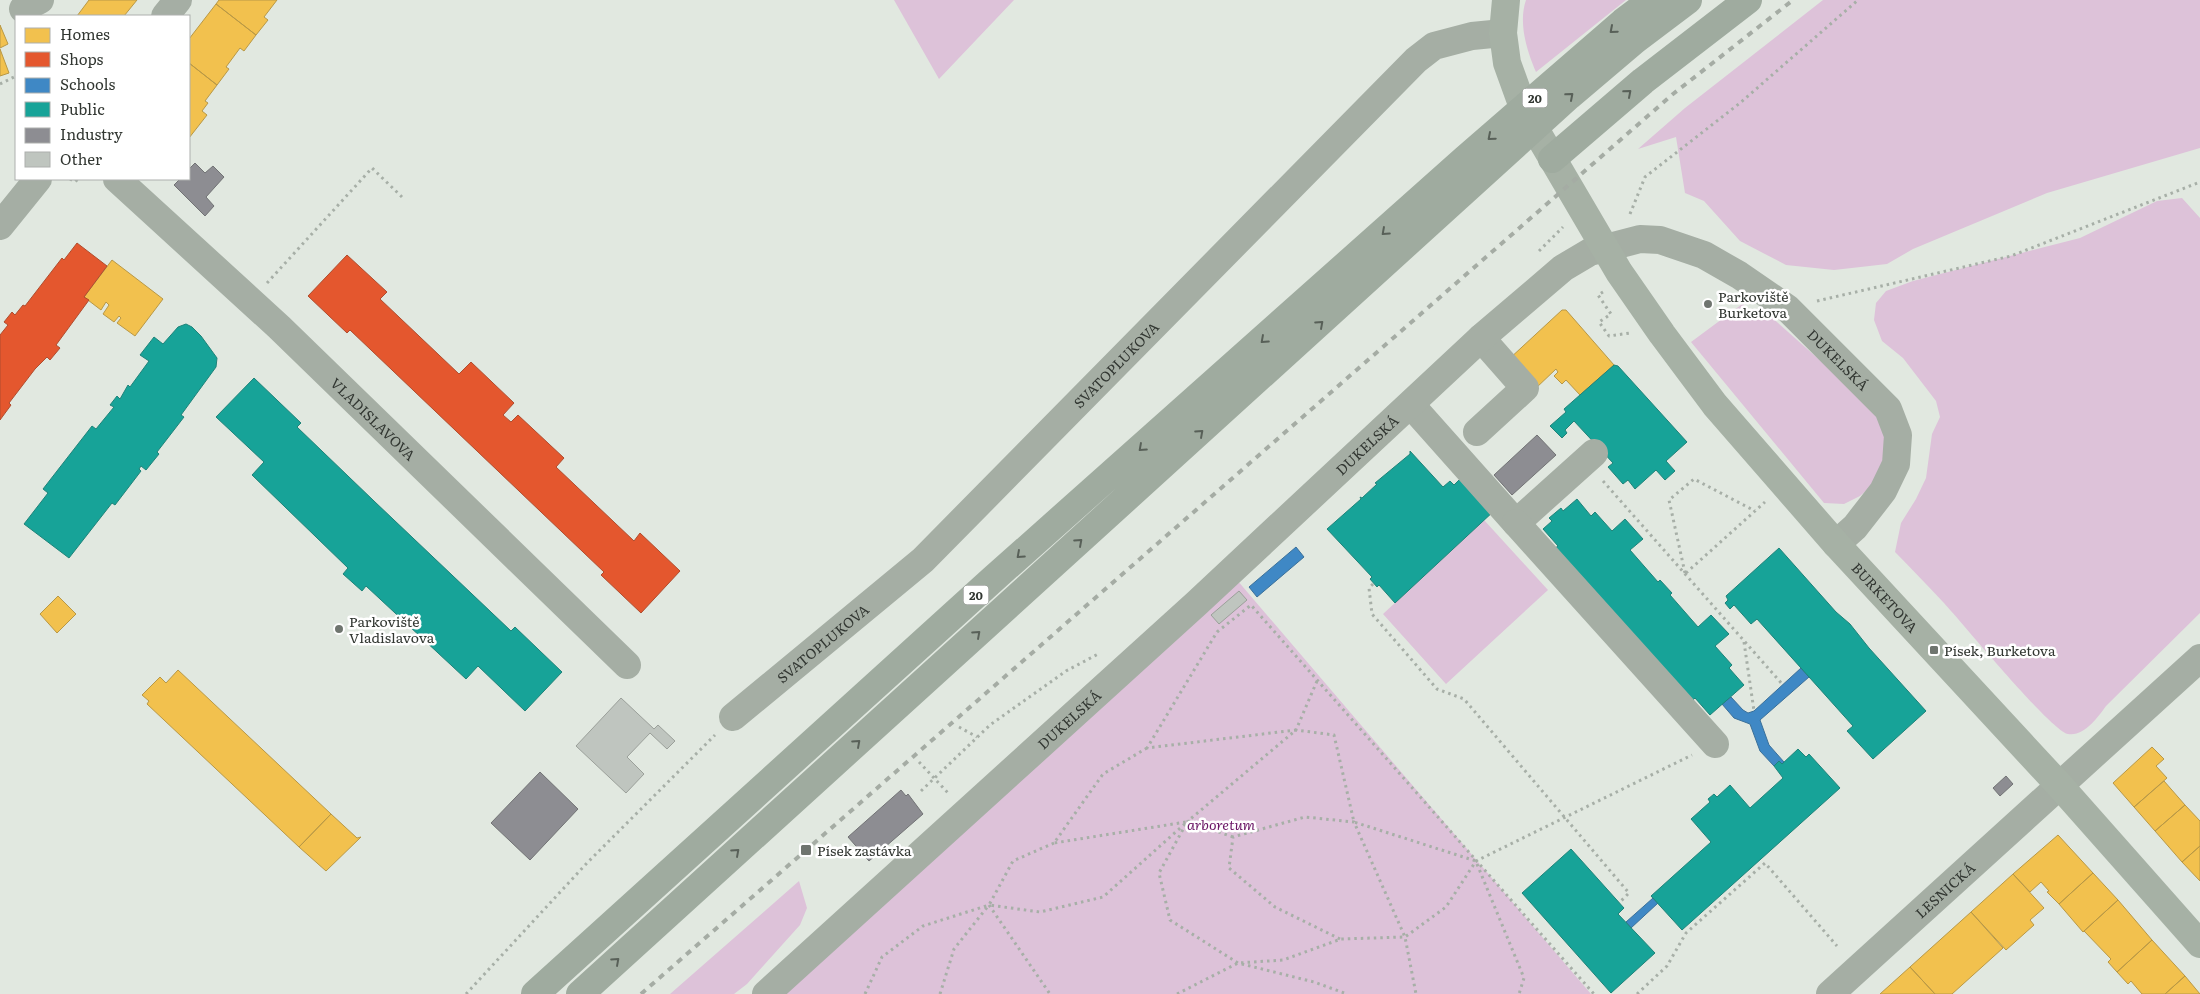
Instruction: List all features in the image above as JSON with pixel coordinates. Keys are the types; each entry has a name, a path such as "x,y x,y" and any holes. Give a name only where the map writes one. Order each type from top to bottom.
{"highway":[{"name":"20","path":"535,994 985,587 1465,159 1623,22 1652,0"},
{"name":"20","path":"580,994 1569,96 1635,40 1688,0"},
{"path":"1552,159 1643,81 1748,0"}],"main road":[{"name":"BURKETOVA","path":"1506,0 1503,34 1506,63 1524,110 1619,272 1662,334 1715,404 1836,544 2060,786 2200,944"}],"street":[{"path":"166,15 178,0"},
{"name":"SVATOPLUKOVA","path":"733,717 923,560 1416,60 1434,46 1472,36 1503,34"},
{"path":"0,226 37,180"},
{"name":"VLADISLAVOVA","path":"118,180 286,334 627,664"},
{"name":"DUKELSKÁ","path":"766,994 1183,616 1481,338 1563,268 1590,252 1640,239 1660,240 1704,255 1739,275 1786,308 1888,409 1898,435 1896,464 1883,491 1855,527 1836,544"},
{"path":"1477,432 1525,388 1481,338"},
{"path":"1411,405 1715,744"},
{"path":"1516,523 1590,457"},
{"path":"2060,786 2200,658"},
{"name":"LESNICKÁ","path":"1830,994 2060,786"}],"path":[{"path":"1619,243 1644,177 1740,102 1858,0"},
{"path":"0,84 15,76"},
{"path":"261,289 372,168 402,197"},
{"path":"1786,308 2011,256 2200,182"},
{"path":"1599,322 1611,314 1598,295 1606,290"},
{"path":"1590,457 1685,573 1783,685"},
{"path":"1685,573 1670,500 1694,479 1755,511"},
{"path":"1685,573 1768,499"},
{"path":"1373,584 1369,588 1372,614 1437,689 1464,699 1629,893 1619,903"},
{"path":"1147,748 1217,632 1251,606 1594,994"},
{"path":"1743,640 1754,711"},
{"path":"865,994 882,957 923,926 989,904 1040,912 1103,897 1188,821 1296,730 1317,681"},
{"path":"466,994 587,863 733,717"},
{"path":"959,727 977,738"},
{"path":"1054,843 1104,774 1147,748 1296,730 1334,735 1354,822 1405,936 1416,994"},
{"path":"1177,994 1238,963 1284,960 1341,939 1405,936 1446,907 1476,861 1563,816 1715,744"},
{"path":"919,762 935,778"},
{"path":"940,994 954,949 989,904 1013,861 1054,843 1188,821 1233,837 1305,816 1354,822 1476,861 1524,978 1519,994"},
{"path":"1188,821 1159,874 1170,920 1238,963 1314,982 1347,994"},
{"path":"1233,837 1229,868 1276,907 1341,939"},
{"path":"1637,994 1667,966 1686,933 1765,863 1837,946"},
{"path":"989,904 1050,994"}],"green space":[{"path":"894,0 1014,0 939,79"},
{"path":"1526,0 1626,0 1536,72 1523,27"},
{"path":"1823,0 2200,0 2200,148 2047,193 1913,249 1887,264 1834,270 1786,265 1740,241 1704,201 1685,193 1676,137 1638,149 1685,108"},
{"path":"2182,198 2200,218 2200,613 2106,706 2090,725 2080,732 2068,734 2058,728 2044,715 1943,602 1895,552 1901,523 1926,478 1932,434 1940,417 1936,401 1903,358 1882,341 1874,320 1876,303 1886,291 1913,281 2080,238 2157,201"},
{"path":"1745,302 1742,310 1768,314 1868,403 1884,424 1886,454 1876,482 1860,496 1844,504 1824,503 1691,342"},
{"path":"1484,520 1548,590 1446,684 1383,614"},
{"name":"arboretum","path":"1237,580 1591,994 778,994"},
{"path":"799,881 807,908 800,925 747,984 734,994 670,994"}],"building: Homes":[{"path":"89,0 137,0 125,15 78,15"},
{"path":"219,0 277,0 264,17 268,20 256,35 216,4"},
{"path":"216,4 256,35 244,51 240,48 226,67 229,69 217,85 190,64 190,38"},
{"path":"0,25 8,44 0,48"},
{"path":"0,49 9,73 0,76"},
{"path":"190,64 217,85 205,101 208,103 202,111 207,115 190,137"},
{"path":"112,260 163,299 135,336 117,323 121,318 119,316 114,322 103,314 109,305 106,302 101,310 84,297"},
{"path":"1562,310 1566,310 1614,365 1580,395 1566,380 1562,384 1554,376 1558,372 1556,369 1535,389 1508,360"},
{"path":"58,596 76,614 57,633 40,614"},
{"path":"178,670 331,814 299,847 147,704 149,701 142,695 160,677 166,683"},
{"path":"2152,747 2164,759 2156,766 2167,778 2134,807 2113,783"},
{"path":"2164,781 2185,805 2155,831 2134,807"},
{"path":"2185,805 2200,821 2200,846 2182,862 2155,831"},
{"path":"331,814 357,838 361,837 326,871 299,847"},
{"path":"2058,835 2093,873 2059,904 2047,892 2049,891 2041,882 2030,892 2013,874"},
{"path":"2200,846 2200,881 2182,862"},
{"path":"2093,873 2118,900 2083,932 2059,904"},
{"path":"2013,874 2044,908 2030,920 2034,925 2006,950 1971,912"},
{"path":"2118,900 2152,940 2117,972 2108,962 2111,959 2084,931"},
{"path":"1971,912 2003,948 1952,994 1935,994 1910,967"},
{"path":"2152,940 2185,976 2165,994 2142,994 2131,981 2128,984 2117,972"},
{"path":"1910,967 1935,994 1880,994"},
{"path":"2185,976 2200,994 2165,994"}],"building: Shops":[{"path":"77,243 107,266 84,297 89,300 56,345 60,348 50,360 47,357 35,369 9,403 11,405 0,420 0,335 8,325 4,322 12,312 15,315 23,305 25,306 62,258 64,260"},
{"path":"347,255 387,292 380,299 459,374 471,362 514,403 503,415 511,422 518,415 564,458 556,467 634,541 640,533 680,571 641,613 601,575 604,572 350,330 347,333 308,296"}],"building: Schools":[{"path":"1296,547 1304,557 1257,597 1249,587"},
{"path":"1801,668 1809,677 1760,720 1769,745 1784,762 1782,764 1779,761 1774,766 1760,751 1750,724 1734,718 1722,704 1731,697 1743,710 1748,713 1754,711"},
{"path":"1653,898 1658,903 1631,928 1626,922"}],"building: Public":[{"path":"186,324 201,336 217,358 216,367 181,415 184,417 157,452 159,454 146,470 141,466 139,469 141,471 115,505 112,503 69,558 24,524 48,493 43,489 92,426 96,429 114,407 110,405 117,396 120,399 128,385 130,387 149,361 140,355 154,337 163,344 178,327"},
{"path":"1614,365 1618,366 1687,442 1666,461 1675,471 1665,480 1656,470 1635,489 1628,480 1623,484 1608,467 1613,463 1574,421 1565,430 1567,433 1562,438 1550,426 1566,412 1564,409"},
{"path":"254,378 301,423 297,427 374,501 511,631 515,627 562,672 525,711 478,666 466,679 366,586 362,591 343,574 348,568 252,475 264,462 216,417"},
{"path":"1410,451 1443,487 1450,481 1454,485 1463,476 1495,510 1395,603 1379,585 1377,587 1370,579 1372,577 1327,529 1361,499 1360,497 1362,498 1377,484 1375,483 1410,454"},
{"path":"1577,499 1591,516 1595,512 1612,531 1625,519 1643,539 1630,550 1658,582 1660,580 1672,593 1670,595 1698,627 1711,615 1729,634 1715,646 1732,665 1729,668 1744,685 1710,715 1695,698 1691,702 1554,549 1558,546 1543,529 1552,521 1549,518 1561,508 1563,511"},
{"path":"1779,548 1836,612 1850,624 1926,711 1873,759 1847,731 1853,726 1757,619 1751,624 1734,605 1730,609 1725,603 1728,600 1726,596"},
{"path":"1798,749 1806,757 1809,754 1840,788 1682,930 1651,896 1711,842 1691,819 1710,802 1708,799 1714,794 1717,797 1730,785 1750,808 1783,778 1774,766 1779,761 1782,764"},
{"path":"1571,849 1624,908 1618,914 1655,953 1611,993 1522,893"}],"building: Industry":[{"path":"195,163 205,173 213,166 224,177 206,197 214,206 205,216 174,185 179,180 190,180 190,168"},
{"path":"1537,435 1556,455 1512,495 1494,475"},
{"path":"540,772 578,809 530,860 491,823"},
{"path":"2006,776 2013,784 2000,796 1993,788"},
{"path":"901,790 906,796 908,794 923,814 869,861 848,837"}],"building: Other":[{"path":"1239,591 1247,600 1219,624 1211,615"},
{"path":"621,698 654,729 658,725 675,741 667,749 650,733 627,757 644,774 626,793 576,746"}],"railway":[{"path":"641,994 1673,94 1793,0"}],"place":[{"name":"Parkoviště Burketova","path":"1708,304"},
{"name":"Parkoviště Vladislavova","path":"339,629"},
{"name":"Písek, Burketova","path":"1934,650"},
{"name":"Písek zastávka","path":"806,850"}]}
